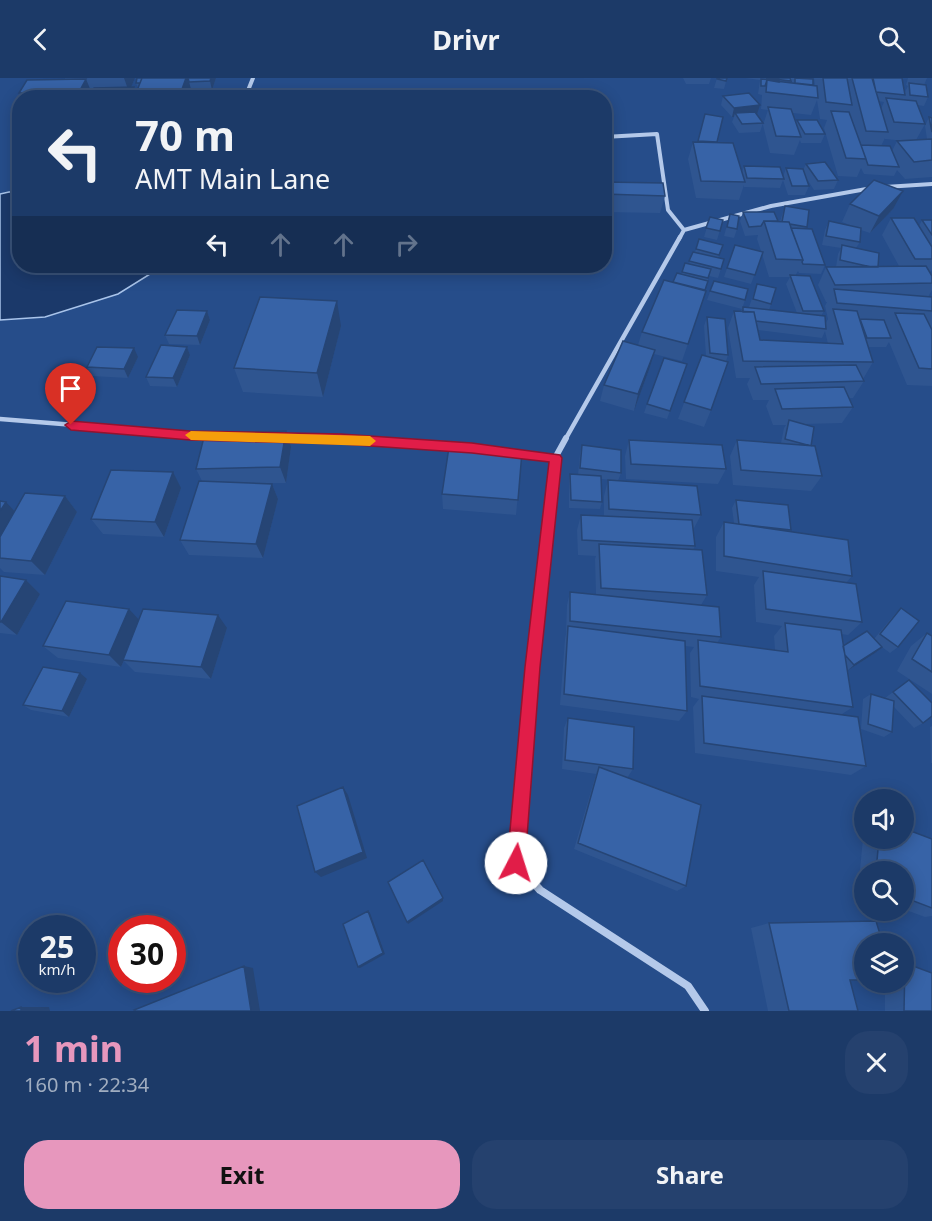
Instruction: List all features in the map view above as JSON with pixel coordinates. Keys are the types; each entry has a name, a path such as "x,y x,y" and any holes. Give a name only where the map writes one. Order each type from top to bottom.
{"street":[{"path":"612,137 657,134 668,210 684,230"},
{"path":"705,1011 688,986 540,890 516,863 533,667 555,458 684,230 771,206 851,191 932,184"},
{"path":"0,419 214,436"},
{"path":"272,437 341,439 484,450"},
{"path":"508,453 555,458"}],"water":[{"path":"12,192 12,273 152,273 118,294 45,317 0,320 0,194"}],"building":[{"path":"142,78 186,78 182,90 137,90"},
{"path":"188,78 211,78 210,81 189,82"},
{"path":"766,78 790,78 791,81"},
{"path":"795,78 813,79 813,85 795,83"},
{"path":"823,78 847,78 852,105 826,102"},
{"path":"852,78 872,78 888,132 866,131"},
{"path":"873,78 902,78 905,95 876,92"},
{"path":"86,79 80,90 21,90 27,80"},
{"path":"761,79 779,81 779,82 767,80 765,86 761,86"},
{"path":"767,80 817,86 818,98 766,92"},
{"path":"909,83 926,85 928,97 910,95"},
{"path":"134,87 133,90 93,90 94,88"},
{"path":"749,93 760,105 734,108 723,96"},
{"path":"886,98 916,101 925,124 894,122"},
{"path":"768,107 791,109 801,137 776,136"},
{"path":"831,111 849,112 866,159 846,158"},
{"path":"755,112 763,123 742,124 735,113"},
{"path":"705,114 723,117 717,142 698,141"},
{"path":"797,120 817,120 825,134 805,134"},
{"path":"932,139 932,160 914,162 897,141"},
{"path":"693,142 733,143 745,182 701,181"},
{"path":"861,145 890,146 899,167 868,165"},
{"path":"825,162 838,180 818,181 806,164"},
{"path":"744,166 780,167 784,179 747,178"},
{"path":"786,168 803,169 809,186 792,186"},
{"path":"874,180 903,191 879,216 850,204"},
{"path":"612,182 663,183 665,196 612,194"},
{"path":"785,206 809,210 807,227 782,222"},
{"path":"743,212 774,212 778,221 764,221 761,226 749,227"},
{"path":"730,214 739,216 737,229 727,227"},
{"path":"710,217 723,220 720,231 706,228"},
{"path":"891,218 914,218 932,247 932,259 915,259"},
{"path":"922,220 932,220 932,235"},
{"path":"764,221 789,222 803,260 776,259"},
{"path":"829,221 861,228 860,242 826,236"},
{"path":"791,228 812,229 825,265 803,264"},
{"path":"699,239 723,245 719,255 696,249"},
{"path":"735,245 763,252 755,275 727,268"},
{"path":"842,245 879,253 878,267 840,260"},
{"path":"693,252 724,259 721,269 689,261"},
{"path":"685,263 711,269 708,278 682,272"},
{"path":"926,266 932,276 932,283 835,285 826,267"},
{"path":"677,273 708,281 705,290 673,282"},
{"path":"790,275 810,276 824,311 803,311"},
{"path":"664,280 706,291 688,344 642,332"},
{"path":"714,281 748,289 745,300 710,291"},
{"path":"757,284 776,288 771,304 753,299"},
{"path":"834,289 932,297 932,311 837,303"},
{"path":"260,297 337,301 317,373 234,368"},
{"path":"743,307 825,316 826,329 756,321 754,312 743,312"},
{"path":"833,309 857,311 873,362 743,361 734,311 754,312 760,340 843,344"},
{"path":"177,310 207,311 197,336 165,335"},
{"path":"895,313 924,314 932,330 932,369 919,368"},
{"path":"707,317 725,319 728,355 710,353"},
{"path":"860,319 884,320 891,338 867,338"},
{"path":"623,341 655,350 638,394 604,385"},
{"path":"161,345 187,347 173,378 146,377"},
{"path":"97,347 134,348 124,369 87,367"},
{"path":"702,355 728,362 711,410 684,402"},
{"path":"664,358 687,364 670,411 647,404"},
{"path":"856,365 864,381 761,384 755,367"},
{"path":"844,387 853,407 782,409 775,389"},
{"path":"789,420 814,427 811,446 785,439"},
{"path":"286,431 280,467 196,469 205,433"},
{"path":"629,440 722,445 726,469 631,464"},
{"path":"737,440 815,446 822,476 741,470"},
{"path":"582,445 621,450 621,473 580,468"},
{"path":"449,447 522,452 518,500 442,494"},
{"path":"111,470 173,472 155,522 91,519"},
{"path":"570,474 601,476 602,502 571,500"},
{"path":"608,480 697,486 701,515 609,509"},
{"path":"199,481 272,484 256,544 180,540"},
{"path":"25,493 65,496 31,561 0,558 0,537"},
{"path":"736,500 788,505 791,530 739,524"},
{"path":"0,501 6,502 0,511"},
{"path":"581,515 692,520 695,546 582,540"},
{"path":"724,522 848,540 852,576 724,556"},
{"path":"599,544 702,550 707,595 601,588"},
{"path":"763,571 856,584 862,622 766,609"},
{"path":"0,576 26,580 1,622 0,622"},
{"path":"570,592 719,607 721,637 570,621"},
{"path":"66,601 129,609 109,655 43,646"},
{"path":"901,608 919,621 898,647 880,634"},
{"path":"143,609 218,615 201,667 123,660"},
{"path":"785,623 841,630 853,707 700,686 698,640 788,652"},
{"path":"568,626 685,641 687,711 564,694"},
{"path":"867,631 882,647 854,665 845,655 843,646"},
{"path":"927,633 932,636 932,672 912,659"},
{"path":"43,667 80,673 62,711 23,705"},
{"path":"909,680 932,703 932,716 923,723 893,692"},
{"path":"871,694 894,701 892,732 868,724"},
{"path":"702,696 858,717 866,766 704,743"},
{"path":"568,718 634,727 633,769 565,760"},
{"path":"599,767 701,805 686,886 578,843"},
{"path":"343,787 363,852 315,872 297,806"},
{"path":"914,832 932,839 932,908 914,901 914,861 877,861 878,849 914,849"},
{"path":"423,860 443,898 407,922 388,882"},
{"path":"368,911 383,953 358,967 343,924"},
{"path":"876,921 880,933 854,933 854,980 850,980 858,1011 789,1011 769,923"},
{"path":"244,966 251,1011 134,1010 176,993 186,993 186,989"},
{"path":"914,966 932,973 932,1011 904,1011 904,993 914,993"}],"slow traffic":[{"path":"191,435 370,441"}],"route":[{"path":"71,425 190,435 341,439 472,448 555,458 533,667 516,863"}]}
